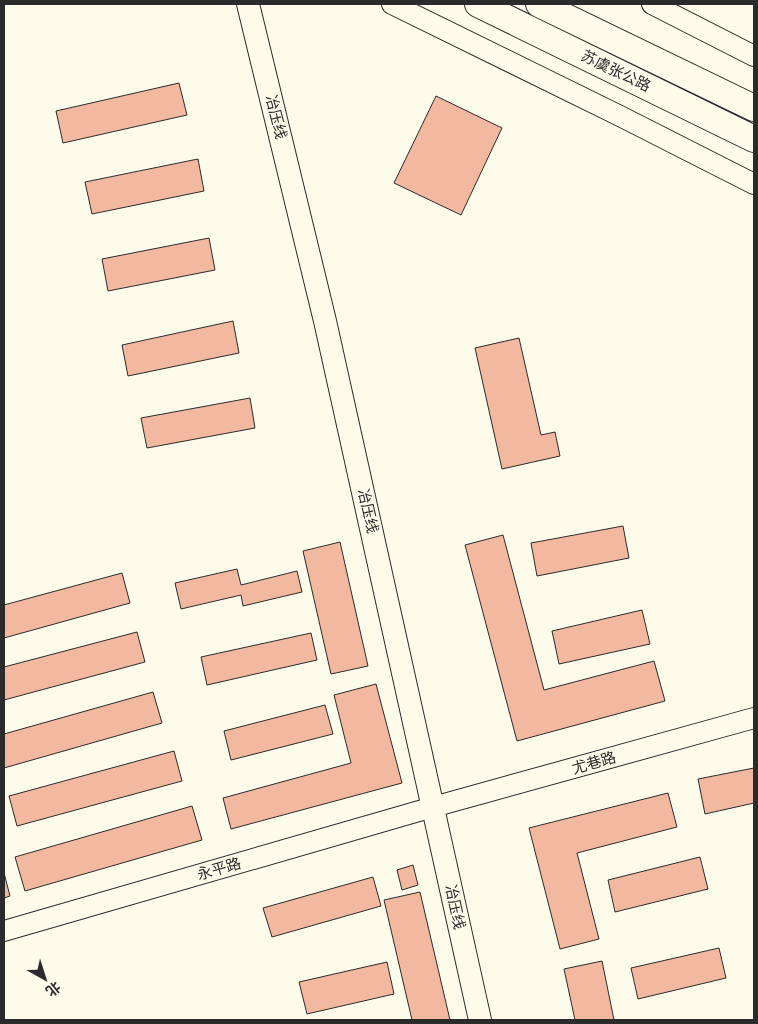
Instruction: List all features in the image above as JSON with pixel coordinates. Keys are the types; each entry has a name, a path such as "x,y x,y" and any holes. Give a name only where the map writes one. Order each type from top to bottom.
{"highway":[{"name":"苏虞张公路","path":"478,4 754,138"},
{"name":"苏虞张公路","path":"539,4 754,108"}],"main road":[{"name":"冶压线","path":"248,4 326,321 480,1020"}],"street":[{"path":"392,4 612,111 754,184"},
{"path":"652,4 754,56"},
{"name":"尤巷路","path":"434,807 754,718"},
{"name":"永平路","path":"4,931 434,807"}],"building":[{"path":"179,83 187,115 63,143 56,111"},
{"path":"436,96 502,128 461,215 394,183"},
{"path":"198,159 204,191 92,214 85,182"},
{"path":"209,238 215,270 108,291 102,259"},
{"path":"233,321 239,353 128,376 122,345"},
{"path":"519,338 541,435 555,432 560,456 502,469 475,348"},
{"path":"250,398 255,428 147,448 141,418"},
{"path":"623,526 629,558 537,576 531,543"},
{"path":"503,535 544,690 654,661 665,701 517,741 465,545"},
{"path":"340,542 368,666 331,674 303,551"},
{"path":"237,569 241,585 297,571 302,592 243,606 241,595 181,609 175,583"},
{"path":"122,573 130,603 4,638 4,605"},
{"path":"642,610 650,644 559,664 552,631"},
{"path":"137,632 145,662 4,700 4,667"},
{"path":"311,633 317,660 207,685 201,657"},
{"path":"376,684 402,783 231,829 223,798 351,763 334,695"},
{"path":"153,692 162,723 4,768 4,734"},
{"path":"325,705 333,734 231,760 224,731"},
{"path":"174,751 182,781 17,826 9,796"},
{"path":"754,768 754,803 705,814 698,779"},
{"path":"668,793 677,827 577,853 599,939 560,949 529,828"},
{"path":"192,806 202,840 25,891 15,857"},
{"path":"700,857 708,889 615,912 608,880"},
{"path":"413,865 418,885 402,890 397,870"},
{"path":"4,873 10,896 4,898"},
{"path":"373,877 381,906 272,937 263,908"},
{"path":"420,892 450,1020 412,1020 384,900"},
{"path":"719,948 726,978 638,999 631,968"},
{"path":"602,961 614,1020 575,1020 564,969"},
{"path":"387,962 394,994 307,1014 299,982"}]}
